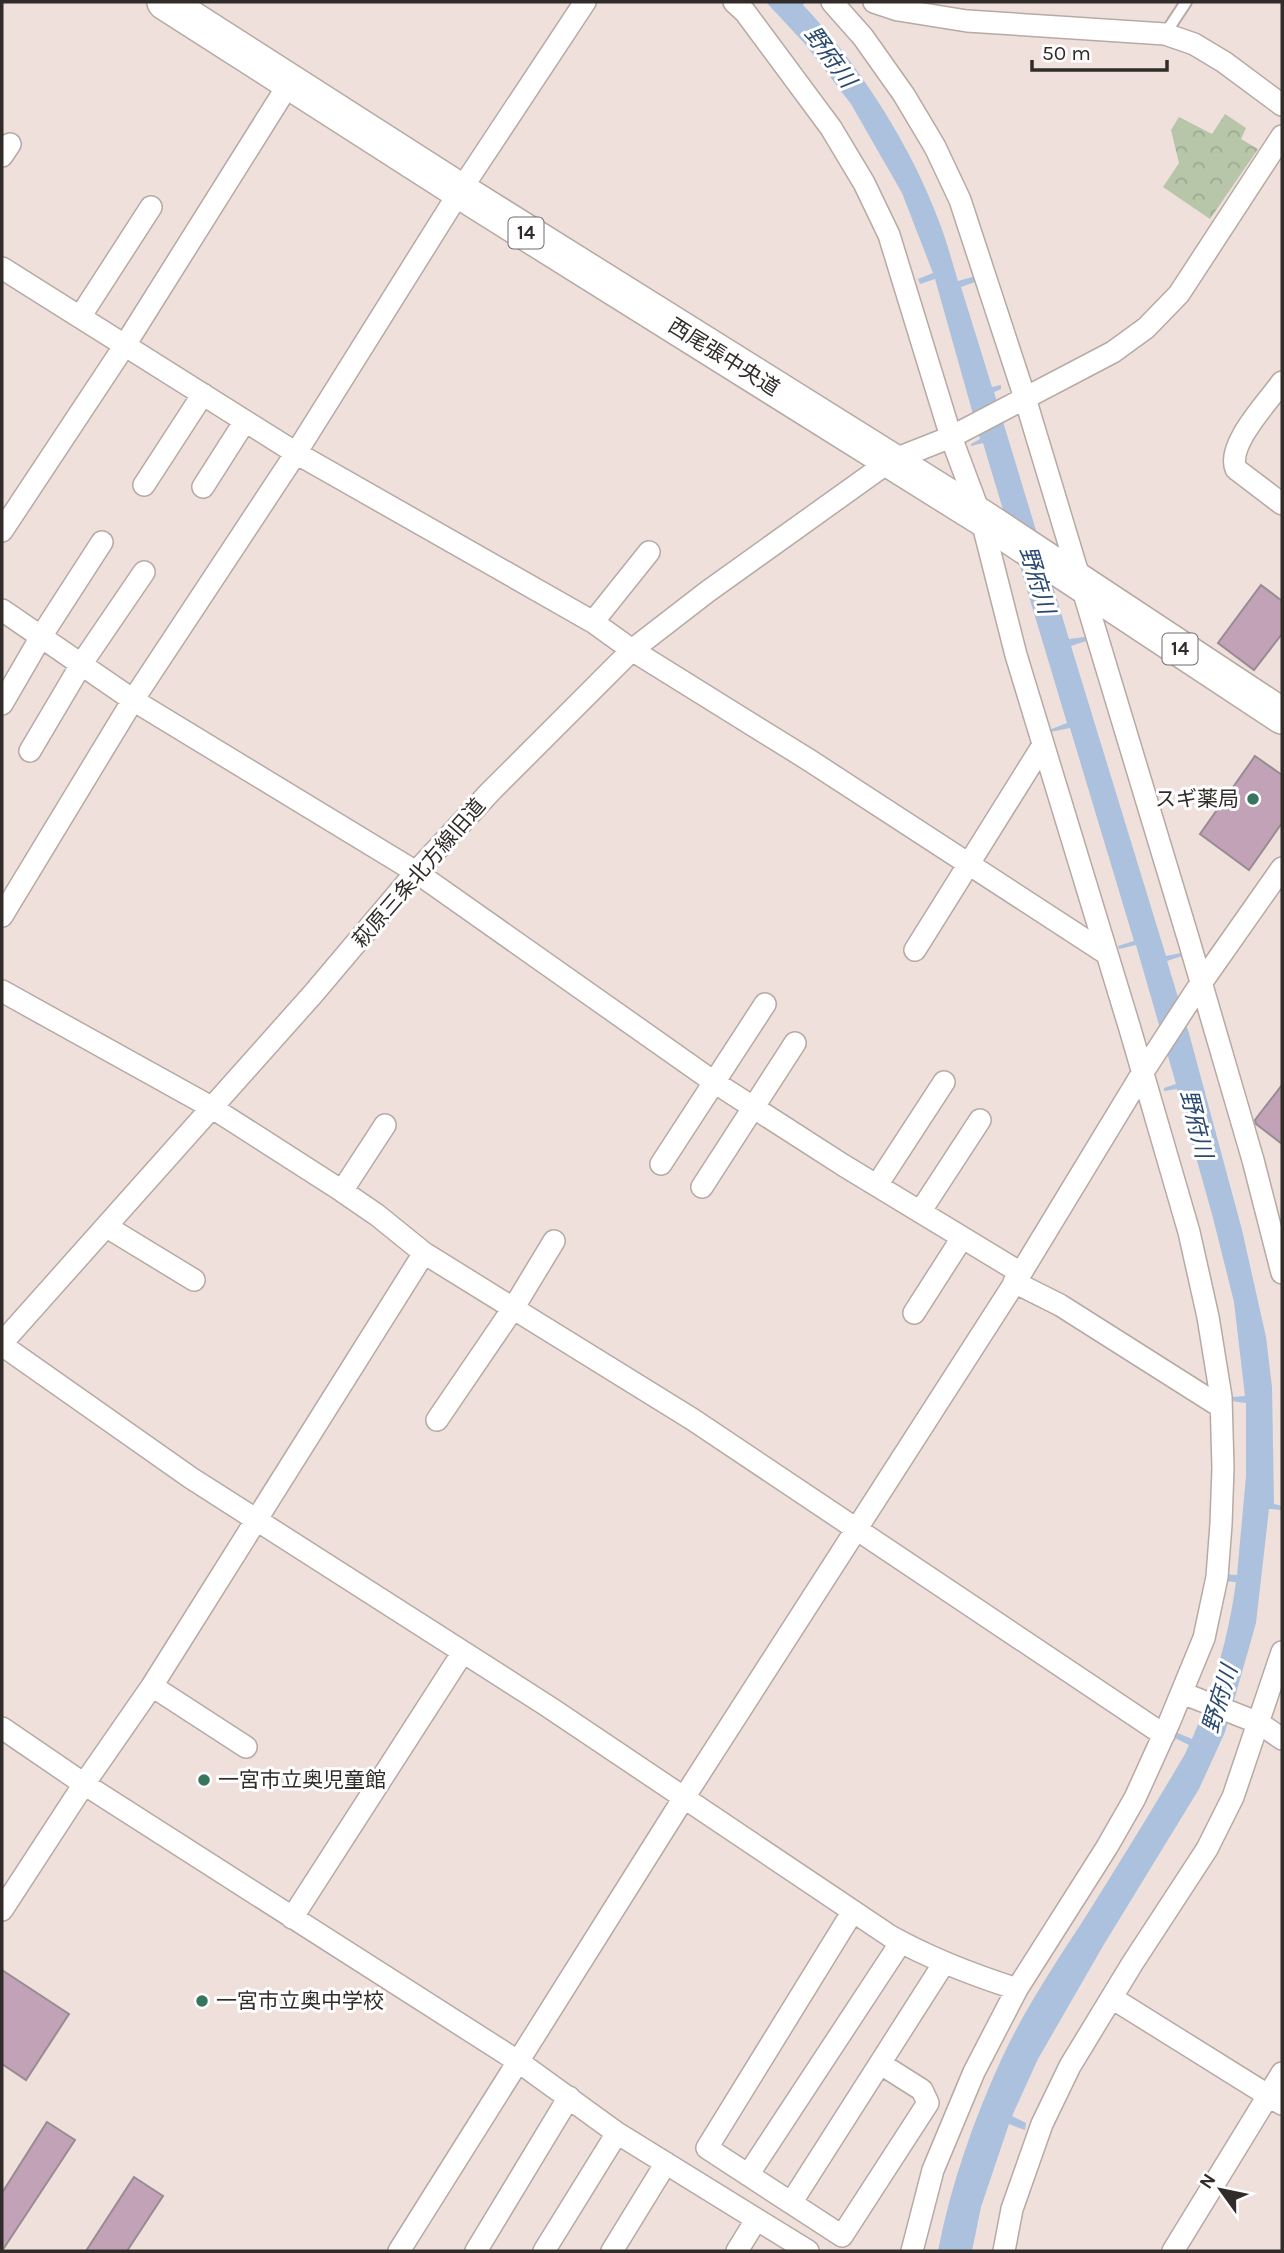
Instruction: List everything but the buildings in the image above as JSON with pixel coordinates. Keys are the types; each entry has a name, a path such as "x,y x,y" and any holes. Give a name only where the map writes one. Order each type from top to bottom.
{"main road":[{"name":"西尾張中央道","path":"165,2 460,191 981,517 1282,716"}],"street":[{"path":"2,916 133,700 296,453 460,191 585,2"},
{"path":"734,2 745,12 831,128 864,183 888,235 981,517 1016,655 1107,954 1145,1068 1189,1232 1208,1317 1221,1407 1223,1468 1217,1577 1204,1638 1184,1694 1135,1798 1017,1989 974,2072 933,2170 912,2251"},
{"path":"832,2 863,37 904,94 935,147 960,200 1079,581 1253,1160 1282,1273"},
{"path":"874,2 898,10 967,20 1165,34 1205,50 1282,105"},
{"path":"2,531 125,345 290,82"},
{"name":"萩原三条北方線旧道","path":"2,1344 313,994 416,872 490,792 632,650 707,592 890,461 954,436 1113,352 1146,328 1179,294 1282,136"},
{"path":"80,317 151,207"},
{"path":"2,268 296,453 593,622 632,650 831,774 1107,954"},
{"path":"1282,382 1238,442 1233,462 1236,469 1282,504"},
{"path":"144,485 203,394"},
{"path":"203,487 246,421"},
{"path":"2,704 42,635 102,542"},
{"path":"593,622 649,552"},
{"path":"30,751 82,663 144,572"},
{"path":"2,610 133,700 416,872 714,1082 962,1238 1059,1305 1221,1407"},
{"path":"915,950 1043,745"},
{"path":"399,2251 685,1796 1018,1278 1145,1068 1282,868"},
{"path":"2,991 211,1107 342,1191 424,1253 692,1419 1164,1735"},
{"path":"661,1164 765,1004"},
{"path":"702,1187 795,1043"},
{"path":"877,1185 944,1082"},
{"path":"920,1212 980,1120"},
{"path":"342,1191 385,1125"},
{"path":"107,1227 194,1280"},
{"path":"914,1312 962,1238"},
{"path":"437,1420 514,1307 554,1241"},
{"path":"2,1910 152,1686 424,1253"},
{"path":"2,1344 191,1478 685,1796 901,1942 944,1963 1017,1989"},
{"path":"292,1918 463,1652"},
{"path":"1004,2251 1012,2209 1042,2124 1070,2066 1207,1849 1233,1797 1256,1722 1282,1652"},
{"path":"152,1686 246,1747"},
{"path":"1184,1694 1256,1722 1282,1739"},
{"path":"2,1728 84,1784 519,2062 617,2133 808,2251"},
{"path":"853,1911 707,2148 842,2236 928,2103 922,2090 881,2064"},
{"path":"748,2175 901,1942"},
{"path":"791,2203 944,1963"},
{"path":"1112,1998 1275,2100"},
{"path":"1173,2251 1275,2100 1282,2073"},
{"path":"476,2251 569,2097"},
{"path":"544,2251 617,2133"},
{"path":"612,2251 666,2163"},
{"path":"737,2251 756,2220"}],"lane":[{"path":"1165,34 1186,2"}],"green space":[{"path":"1225,114 1246,128 1241,139 1258,149 1210,219 1163,187 1179,163 1171,130 1179,117 1212,134"}],"water":[{"name":"野府川","path":"766,2 805,2 803,5 844,53 882,108 915,166 940,224 958,281 976,276 978,281 961,287 992,387 1001,385 1001,389 994,392 1069,639 1085,637 1086,641 1071,646 1166,956 1181,953 1182,956 1167,961 1242,1230 1266,1337 1272,1387 1274,1504 1282,1506 1282,1510 1269,1509 1256,1623 1225,1732 1199,1789 1038,2059 1012,2116 1026,2123 1025,2130 1009,2124 981,2207 972,2251 938,2251 956,2177 991,2083 1031,2003 1185,1754 1189,1745 1171,1736 1173,1731 1192,1739 1207,1701 1225,1642 1236,1582 1221,1581 1222,1574 1237,1575 1246,1476 1246,1403 1231,1401 1232,1397 1245,1396 1234,1302 1177,1089 1164,1091 1164,1088 1176,1084 1136,945 1119,949 1118,946 1134,941 1070,728 1049,730 1067,723 983,443 971,446 980,439 935,279 920,284 918,279 933,273 902,193 851,104 805,44"}],"place":[{"name":"スギ薬局","path":"1253,799"},
{"name":"一宮市立奥児童館","path":"204,1780"},
{"name":"一宮市立奥中学校","path":"202,2001"}]}
